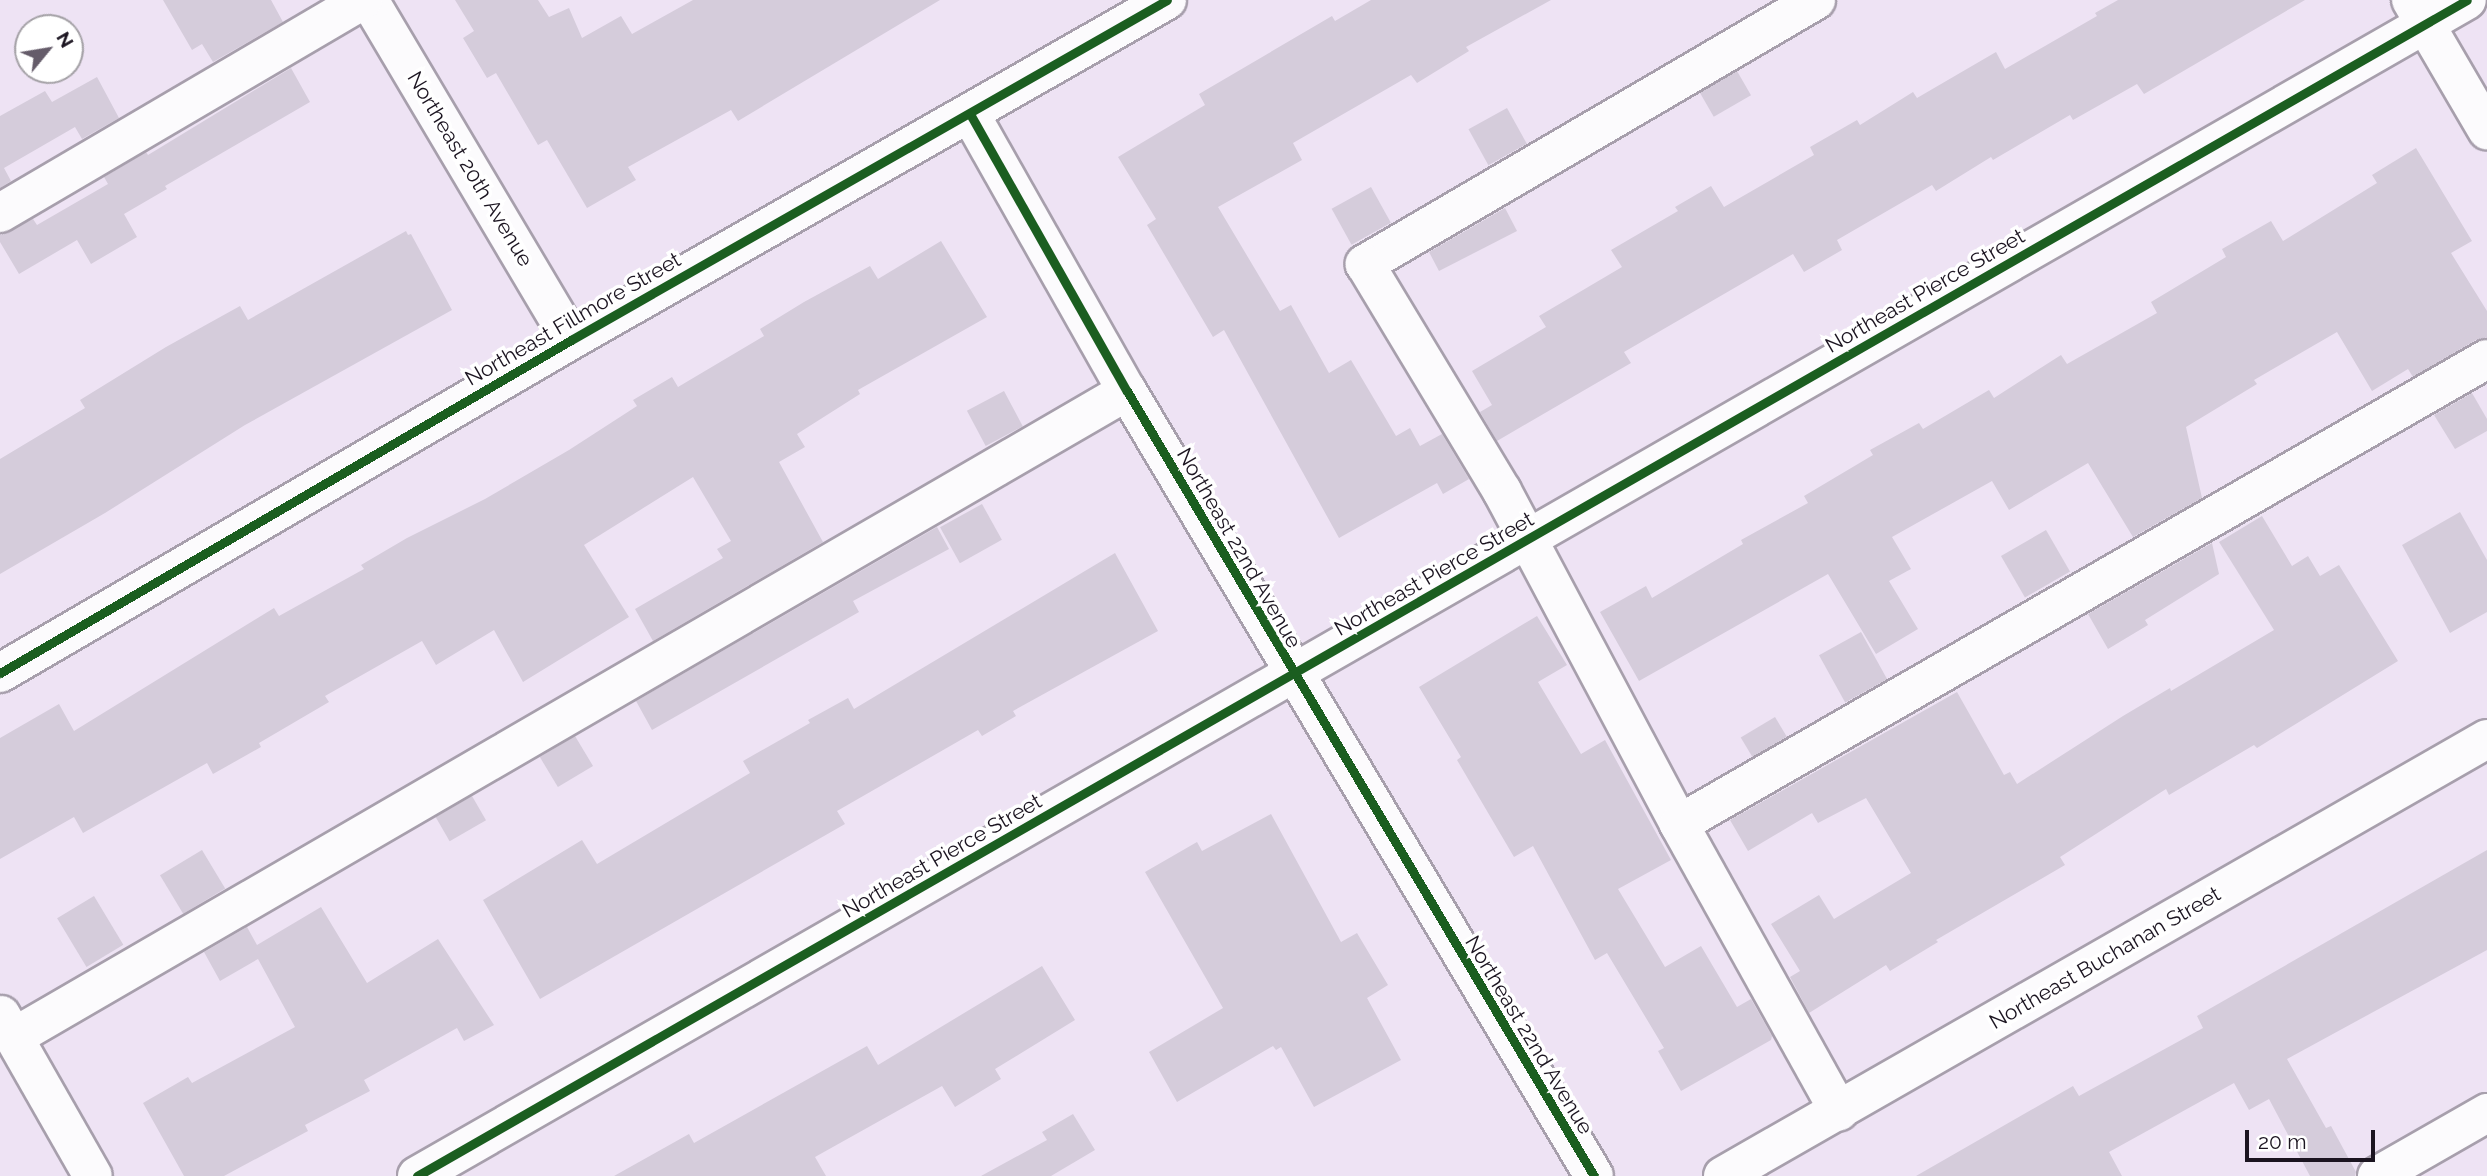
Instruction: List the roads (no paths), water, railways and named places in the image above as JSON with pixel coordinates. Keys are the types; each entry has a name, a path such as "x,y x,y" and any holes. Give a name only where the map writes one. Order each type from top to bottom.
{"street":[{"path":"0,213 363,0"},
{"name":"Northeast 20th Avenue","path":"369,0 571,340"},
{"name":"Northeast Fillmore Street","path":"0,673 571,340 1167,0"},
{"path":"1816,0 1365,264 1502,491 1679,824 1839,1111"},
{"name":"Northeast Pierce Street","path":"417,1176 1527,541 2418,12 2467,0"},
{"path":"2418,12 2487,130"},
{"name":"Northeast 22nd Avenue","path":"971,114 1127,391 1594,1176"},
{"path":"1679,824 2487,359"},
{"path":"93,1176 7,1025 1127,391"},
{"name":"Northeast Buchanan Street","path":"1723,1176 2487,739"},
{"path":"2377,1176 2487,1113"}]}
